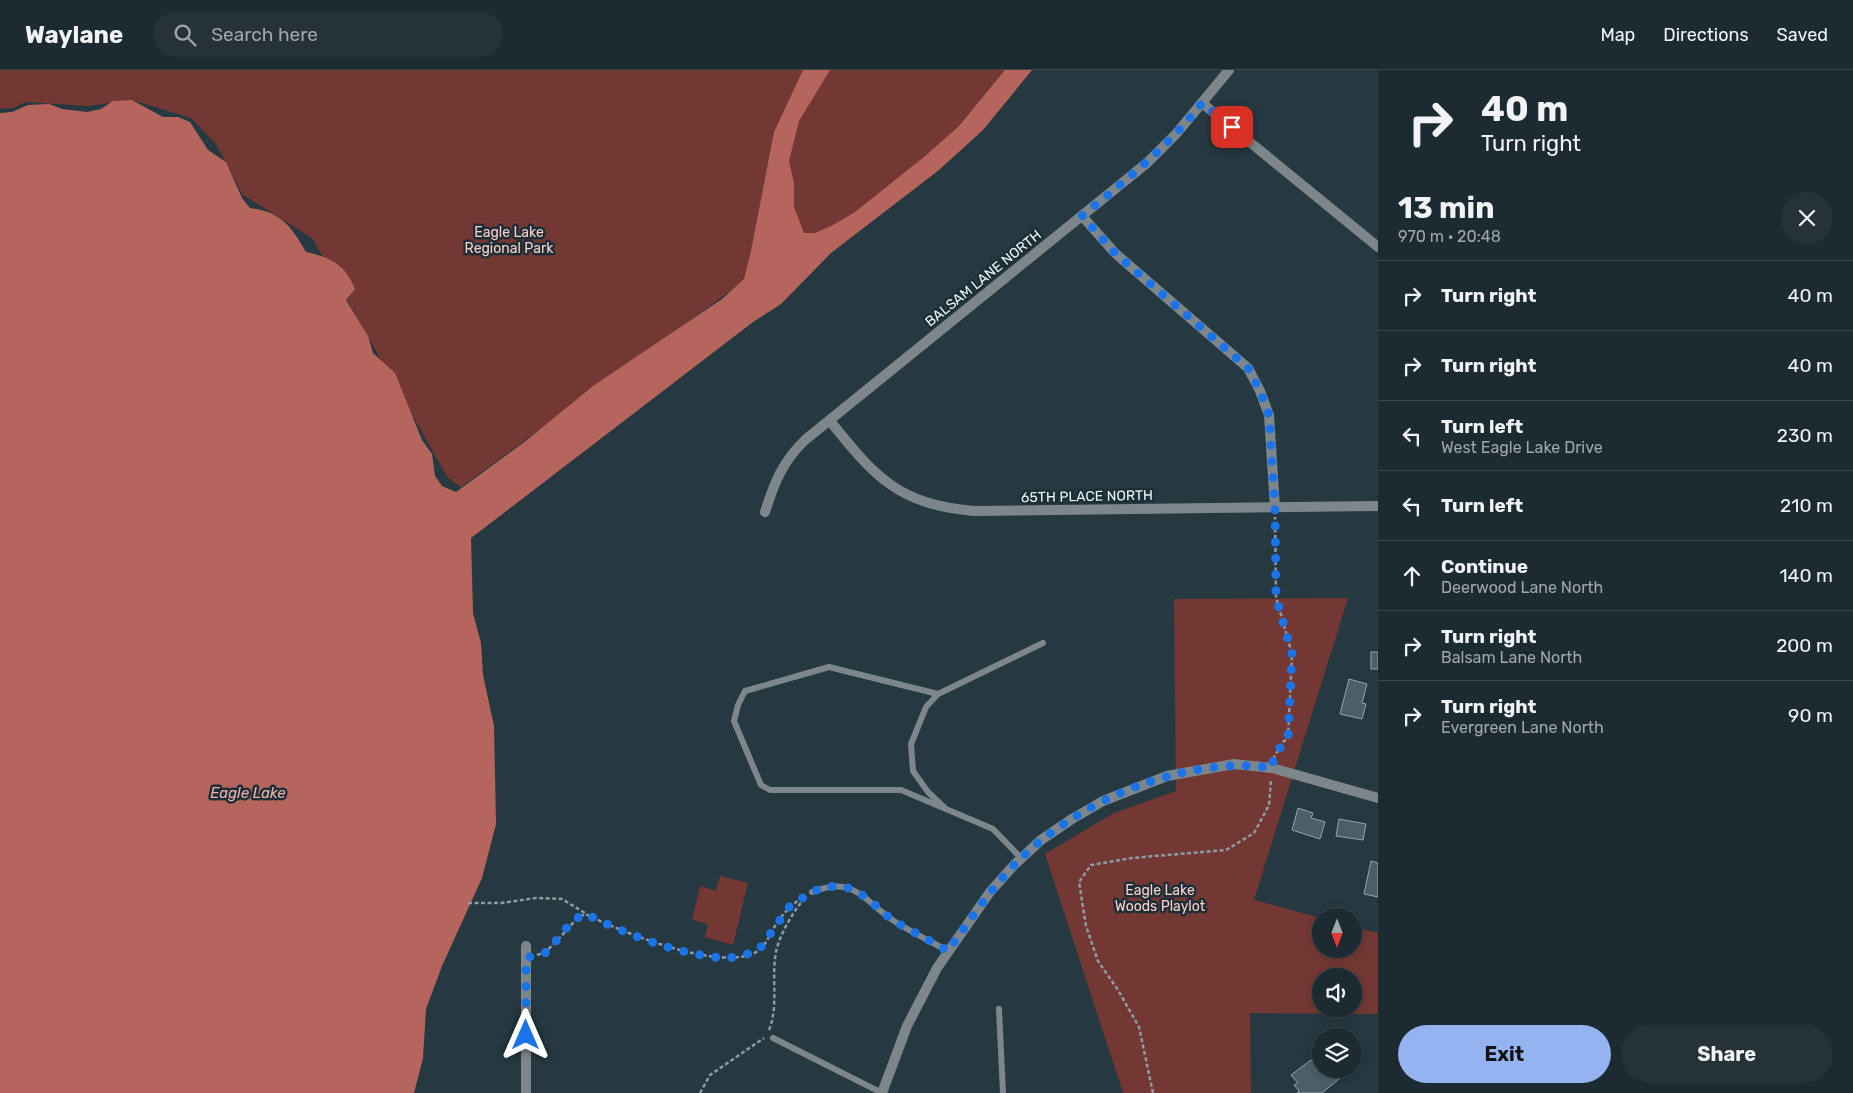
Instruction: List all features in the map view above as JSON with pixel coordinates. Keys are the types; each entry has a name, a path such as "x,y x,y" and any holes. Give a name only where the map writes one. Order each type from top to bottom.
{"street":[{"name":"BALSAM LANE NORTH","path":"764,512 779,472 790,455 1147,162 1176,134 1230,70"},
{"path":"1202,103 1378,247"},
{"path":"1082,216 1122,260 1248,368 1260,391 1269,415 1275,508"},
{"name":"65TH PLACE NORTH","path":"830,421 876,474 896,490 918,501 945,509 974,511 1378,506"},
{"path":"882,1093 918,1000 948,951 990,892 1021,858 1041,840 1103,801 1167,776 1234,764 1272,768 1378,798"},
{"path":"526,946 526,1093"}],"lane":[{"path":"946,809 928,792 913,771 911,744 926,707 938,694 1043,643"},
{"path":"938,694 829,667 745,691 738,705 734,721 761,785 770,790 901,790 993,829 1021,858"},
{"path":"812,892 827,886 848,888 866,897 892,920 948,951"},
{"path":"999,1009 1003,1093"},
{"path":"773,1038 882,1093"}],"path":[{"path":"1153,1093 1138,1027 1118,990 1098,962 1086,926 1078,882 1091,865 1132,858 1226,850 1254,833 1269,805 1274,755 1288,738 1292,654 1276,597 1275,508"},
{"path":"468,903 500,903 536,898 562,899 616,929 698,954 726,958 758,951 790,906 812,892"},
{"path":"700,1093 710,1076 721,1066 762,1042 767,1035 774,1016 776,951 794,911 812,892"},
{"path":"526,958 547,952 573,920 586,914"}],"green space":[{"name":"Eagle Lake Regional Park","path":"0,70 1015,70 945,146 806,258 733,289 461,487 448,478 312,238 243,195 216,144 191,118 132,100 88,106 25,102 14,108 0,109"},
{"name":"Eagle Lake Woods Playlot","path":"1348,598 1254,900 1312,916 1312,958 1362,958 1362,929 1378,933 1378,1014 1362,1014 1362,968 1312,968 1312,1013 1250,1013 1251,1093 1123,1093 1045,854 1114,813 1176,791 1174,599"},
{"path":"720,876 748,883 733,945 705,937 708,924 692,920 700,886 716,891"}],"water":[{"name":"Eagle Lake","path":"803,70 830,70 799,121 789,161 794,183 794,207 804,233 815,233 855,212 924,157 959,126 1005,70 1032,70 983,130 939,170 831,253 781,304 753,322 471,538 473,613 481,643 483,675 494,726 496,824 482,878 442,966 426,1009 423,1058 414,1093 0,1093 0,113 12,112 28,105 49,104 62,109 87,112 101,109 113,101 132,100 163,117 178,117 190,122 208,150 226,162 242,198 250,208 270,213 277,217 290,228 306,252 336,263 347,274 355,289 346,300 368,336 373,353 395,373 422,440 432,454 435,476 442,486 456,492 527,440 593,386 722,299 744,279 774,132"}],"building":[{"path":"1371,652 1378,652 1378,669 1371,669"},
{"path":"1349,679 1367,684 1362,703 1366,704 1362,719 1340,714"},
{"path":"1298,808 1313,813 1311,818 1325,822 1320,839 1292,830"},
{"path":"1339,819 1366,824 1363,840 1336,836"},
{"path":"1371,861 1378,863 1378,897 1364,894"},
{"path":"1311,1060 1312,1078 1339,1079 1322,1093 1297,1093 1299,1091 1294,1085 1298,1083 1291,1075"}],"route":[{"path":"526,1035 526,958 547,952 573,920 586,914 616,929 651,941 698,954 726,958 758,951 776,924 796,901 827,886 848,888 866,897 892,920 948,951 990,892 1014,864 1041,840 1103,801 1167,776 1212,767 1234,764 1272,768 1274,755 1288,738 1288,700 1292,654 1276,597 1275,508 1269,415 1260,391 1248,368 1230,350 1154,289 1116,254 1082,216 1147,162 1176,134 1202,103 1232,127"}]}
